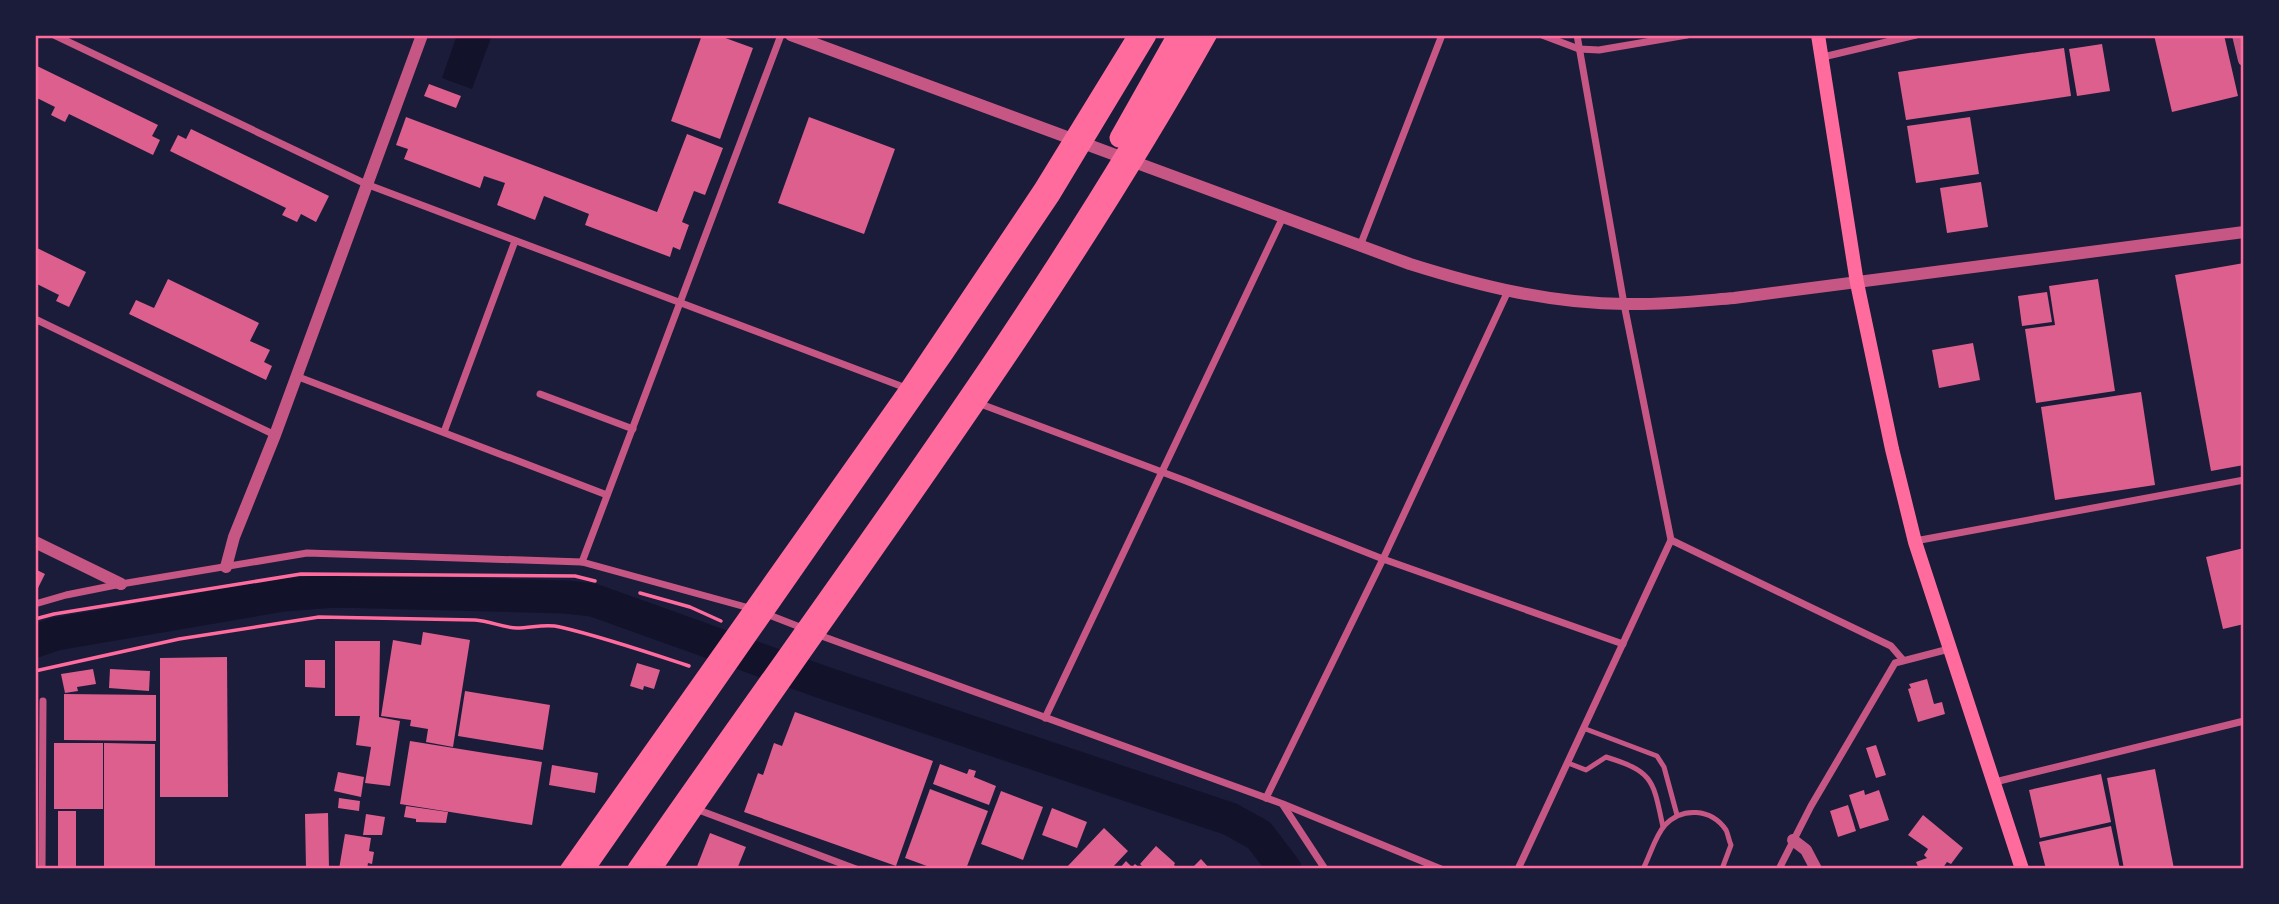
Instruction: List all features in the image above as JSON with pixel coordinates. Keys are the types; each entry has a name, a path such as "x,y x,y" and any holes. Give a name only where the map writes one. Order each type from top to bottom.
{"highway":[{"path":"585,869 1051,195 1147,35"},
{"path":"910,480 1020,305 1177,35"},
{"path":"637,869 1019,320 1112,175 1195,35"},
{"path":"598,869 697,710"}],"main road":[{"path":"568,869 907,388 1072,139 1135,35"},
{"path":"655,869 978,403 1108,210 1210,35"},
{"path":"1818,35 1857,283 1886,423 1915,542 2022,869"}],"street":[{"path":"54,35 366,184 907,388"},
{"path":"226,567 234,537 275,435 422,35"},
{"path":"582,562 781,35"},
{"path":"791,35 1360,246 1457,279 1508,291 1568,300 1624,304 1679,303 1857,283 2244,232"},
{"path":"1360,246 1442,35"},
{"path":"1542,35 1579,49 1600,50 1687,35"},
{"path":"1518,869 1671,540 1624,304 1577,35"},
{"path":"1823,57 1916,35"},
{"path":"2238,35 2244,60"},
{"path":"1045,718 1283,217"},
{"path":"444,432 515,241"},
{"path":"1266,798 1383,559 1508,291"},
{"path":"35,319 275,435"},
{"path":"296,376 607,495"},
{"path":"540,394 633,429"},
{"path":"978,403 1383,559 1623,644"},
{"path":"1915,542 2244,480"},
{"path":"1671,540 1891,646 1903,660"},
{"path":"35,542 121,584"},
{"path":"35,604 121,584 307,553 582,562 751,608 1283,804 1441,869"},
{"path":"1779,869 1895,663 1949,649"},
{"path":"43,701 43,869"},
{"path":"1995,782 2244,721"},
{"path":"1283,804 1325,869"},
{"path":"695,809 856,869"},
{"path":"1793,840 1806,850 1816,869"}],"lane":[{"path":"1583,728 1657,756 1664,767 1677,814"},
{"path":"1568,763 1586,770 1606,757 1642,771 1650,781 1663,827"},
{"path":"1643,869 1663,827 1677,814 1689,812 1707,814 1725,829 1731,845 1722,869"}],"path":[{"path":"35,620 79,609 301,573 575,576 603,582"},
{"path":"635,591 690,607 721,621"},
{"path":"35,671 179,639 319,617 475,620 518,628 559,626 638,648 689,666"}],"shaded area":[{"path":"457,35 492,35 472,89 442,78"}],"building":[{"path":"702,35 717,35 753,48 720,139 671,121"},
{"path":"2154,35 2224,35 2238,96 2172,112"},
{"path":"2102,44 2110,91 2077,96 2069,49"},
{"path":"2064,48 2071,96 1906,120 1898,72"},
{"path":"35,65 158,125 152,136 160,140 153,155 69,114 65,122 51,115 55,107 35,97"},
{"path":"429,84 461,96 456,108 424,96"},
{"path":"406,117 657,212 687,134 723,148 705,195 694,191 682,222 689,225 680,250 673,247 670,257 585,225 589,214 544,196 535,220 497,205 505,183 484,176 480,188 404,159 408,149 396,145"},
{"path":"809,117 895,149 864,234 778,203"},
{"path":"1970,117 1979,174 1916,183 1907,126"},
{"path":"191,129 329,196 316,222 301,214 297,222 282,215 286,208 170,151 178,135 186,139"},
{"path":"1981,182 1988,227 1947,233 1940,188"},
{"path":"35,247 86,272 69,307 56,301 59,295 35,283"},
{"path":"2244,263 2244,465 2211,471 2175,275"},
{"path":"168,279 259,323 250,341 270,350 264,362 272,366 266,380 129,314 136,300 154,308"},
{"path":"2098,279 2115,391 2036,403 2025,329 2055,325 2049,286"},
{"path":"2047,292 2052,322 2022,326 2018,296"},
{"path":"1973,343 1980,380 1939,388 1932,350"},
{"path":"2141,392 2155,485 2055,500 2041,407"},
{"path":"2244,548 2244,624 2223,629 2206,557"},
{"path":"35,569 45,574 37,590 35,589"},
{"path":"423,632 470,640 453,747 426,742 428,729 410,726 411,720 381,716 393,640 421,645"},
{"path":"335,641 380,641 379,717 400,721 390,786 365,783 371,747 356,745 360,716 335,716"},
{"path":"227,657 228,797 160,797 160,658"},
{"path":"305,660 325,660 325,688 305,687"},
{"path":"637,663 660,670 654,689 644,686 643,690 630,686"},
{"path":"93,669 96,684 77,687 78,691 65,693 61,674"},
{"path":"110,669 150,671 149,691 109,688"},
{"path":"1927,679 1934,704 1942,702 1945,714 1918,722 1908,689 1911,688 1909,684"},
{"path":"465,691 550,705 543,750 458,736"},
{"path":"64,694 156,695 156,741 64,740"},
{"path":"795,712 933,761 896,866 744,812 758,773 763,775 774,743 782,746"},
{"path":"410,741 542,762 532,825 400,804"},
{"path":"54,743 103,743 103,809 54,809"},
{"path":"104,743 155,744 155,869 104,869"},
{"path":"1876,745 1886,775 1876,778 1866,748"},
{"path":"940,764 967,774 969,769 976,771 974,777 996,786 989,805 933,784"},
{"path":"552,765 598,773 595,793 549,785"},
{"path":"2155,769 2174,869 2124,869 2107,778"},
{"path":"338,772 364,777 361,797 334,791"},
{"path":"2101,774 2111,822 2040,838 2029,790"},
{"path":"930,789 988,811 966,869 935,869 905,858"},
{"path":"1864,790 1865,795 1879,790 1889,820 1860,829 1849,795"},
{"path":"1001,791 1043,807 1023,860 981,844"},
{"path":"339,798 360,801 359,811 338,808"},
{"path":"1848,805 1856,831 1838,837 1830,811"},
{"path":"406,806 448,812 446,823 416,822 416,819 404,817"},
{"path":"1052,808 1087,822 1077,848 1042,835"},
{"path":"58,811 76,811 76,869 58,869"},
{"path":"328,813 329,869 306,869 305,814"},
{"path":"366,814 385,817 382,835 363,835"},
{"path":"1923,815 1963,848 1951,864 1947,862 1942,869 1919,869 1916,862 1927,858 1924,855 1928,849 1908,835"},
{"path":"2111,826 2120,869 2046,869 2039,842"},
{"path":"1104,828 1128,851 1111,869 1065,869"},
{"path":"710,833 746,847 737,869 696,869"},
{"path":"345,834 371,838 369,851 374,852 372,864 368,863 367,869 339,869"},
{"path":"1156,846 1178,869 1145,869 1140,864"},
{"path":"1201,859 1210,869 1191,869"},
{"path":"1126,861 1132,867 1135,864 1141,869 1119,869"}],"waterway":[{"path":"35,641 56,634 283,595 335,591 593,600 825,683 1230,819 1259,835 1285,869"}]}
